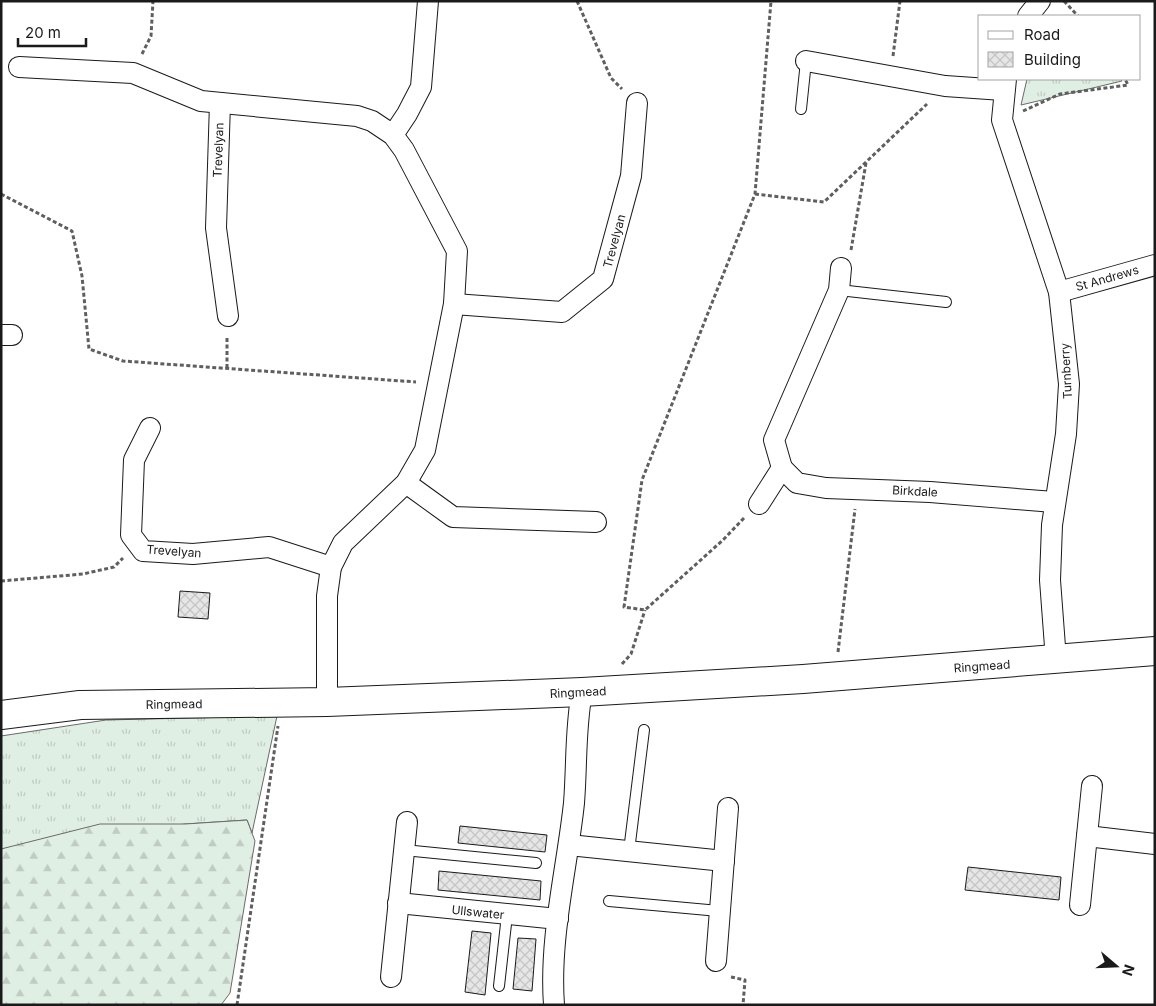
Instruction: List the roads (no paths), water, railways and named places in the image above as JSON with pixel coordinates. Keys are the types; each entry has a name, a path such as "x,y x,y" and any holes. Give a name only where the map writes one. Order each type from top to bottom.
{"street":[{"path":"393,135 407,114 421,87 428,1"},
{"path":"1029,15 1040,1"},
{"name":"Turnberry","path":"806,61 945,86 1004,84 1002,120 1059,292 1070,384 1066,434 1054,502 1050,580 1056,660"},
{"path":"19,67 133,73 201,101 324,111 358,116 372,121 393,135 412,165 457,251 454,304 426,450 406,483 343,543 331,566 327,596 327,702"},
{"name":"Trevelyan","path":"220,103 216,228 228,316"},
{"name":"Trevelyan","path":"454,304 562,312 603,279 631,176 637,103"},
{"name":"St Andrews","path":"1059,292 1155,265"},
{"path":"758,504 782,468 774,440 839,290 841,268"},
{"name":"Trevelyan","path":"150,428 134,460 131,535 143,551 193,554 269,547 331,566"},
{"name":"Birkdale","path":"782,468 797,483 826,488 930,492 1054,502"},
{"path":"406,483 453,517 596,522"},
{"name":"Ringmead","path":"1,715 80,705 327,702 582,692 803,679 1155,651"},
{"path":"554,1005 558,919 574,800 578,709 582,692"},
{"path":"1080,905 1092,786"},
{"path":"716,961 728,808"},
{"path":"391,977 407,822"},
{"path":"1087,836 1155,844"},
{"path":"569,845 724,861"},
{"name":"Ullswater","path":"398,903 507,916 558,919"}],"lane":[{"path":"801,109 806,61"},
{"path":"839,290 946,302"},
{"path":"629,851 644,730"},
{"path":"404,850 536,863"},
{"path":"610,901 719,911"},
{"path":"499,986 507,916"}]}
